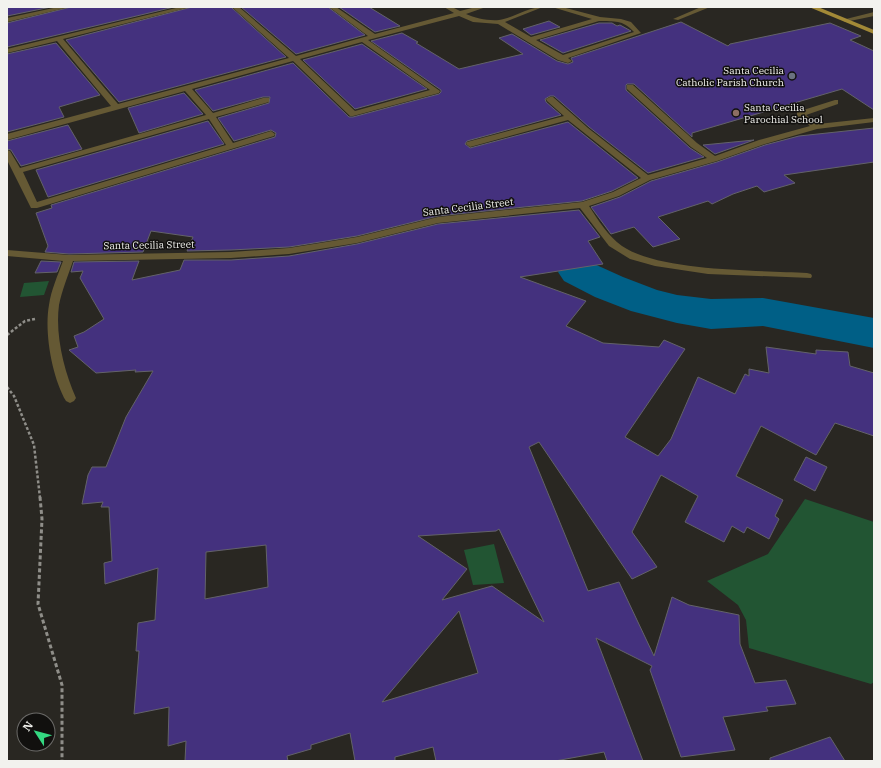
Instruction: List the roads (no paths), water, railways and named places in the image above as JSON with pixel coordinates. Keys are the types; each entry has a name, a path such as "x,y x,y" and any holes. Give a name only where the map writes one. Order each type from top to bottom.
{"main road":[{"path":"812,7 874,32"}],"street":[{"path":"7,20 68,7"},
{"path":"7,51 188,7"},
{"path":"235,7 295,58 353,114 436,91 363,40"},
{"path":"332,7 374,37"},
{"path":"447,7 474,20 500,22 540,7"},
{"path":"10,134 187,88 483,7"},
{"path":"555,7 600,18 619,20 629,23 638,33 561,58"},
{"path":"676,19 707,7"},
{"path":"845,20 874,14"},
{"path":"530,39 600,18"},
{"path":"500,22 570,62"},
{"path":"58,38 116,107"},
{"path":"630,87 694,145 714,159"},
{"path":"187,88 211,115 232,147"},
{"path":"550,99 611,152 647,178"},
{"path":"18,171 266,100"},
{"path":"816,127 800,114 835,102"},
{"path":"470,144 569,117"},
{"name":"Santa Cecilia Street","path":"7,253 69,258 231,255 289,251 357,240 438,220 583,205 616,194 647,178 714,159 762,142 816,127 874,120"},
{"path":"7,154 18,171 34,206 271,134"},
{"path":"583,205 618,248 654,263 701,269 807,276"},
{"path":"69,258 54,305 54,315 57,350 64,386 70,398"}],"waterway":[{"path":"578,272 609,287 646,301 677,309 711,314 763,312 874,333"}],"place":[{"name":"Santa Cecilia Catholic Parish Church","path":"792,76"},
{"name":"Santa Cecilia Parochial School","path":"736,113"}]}
